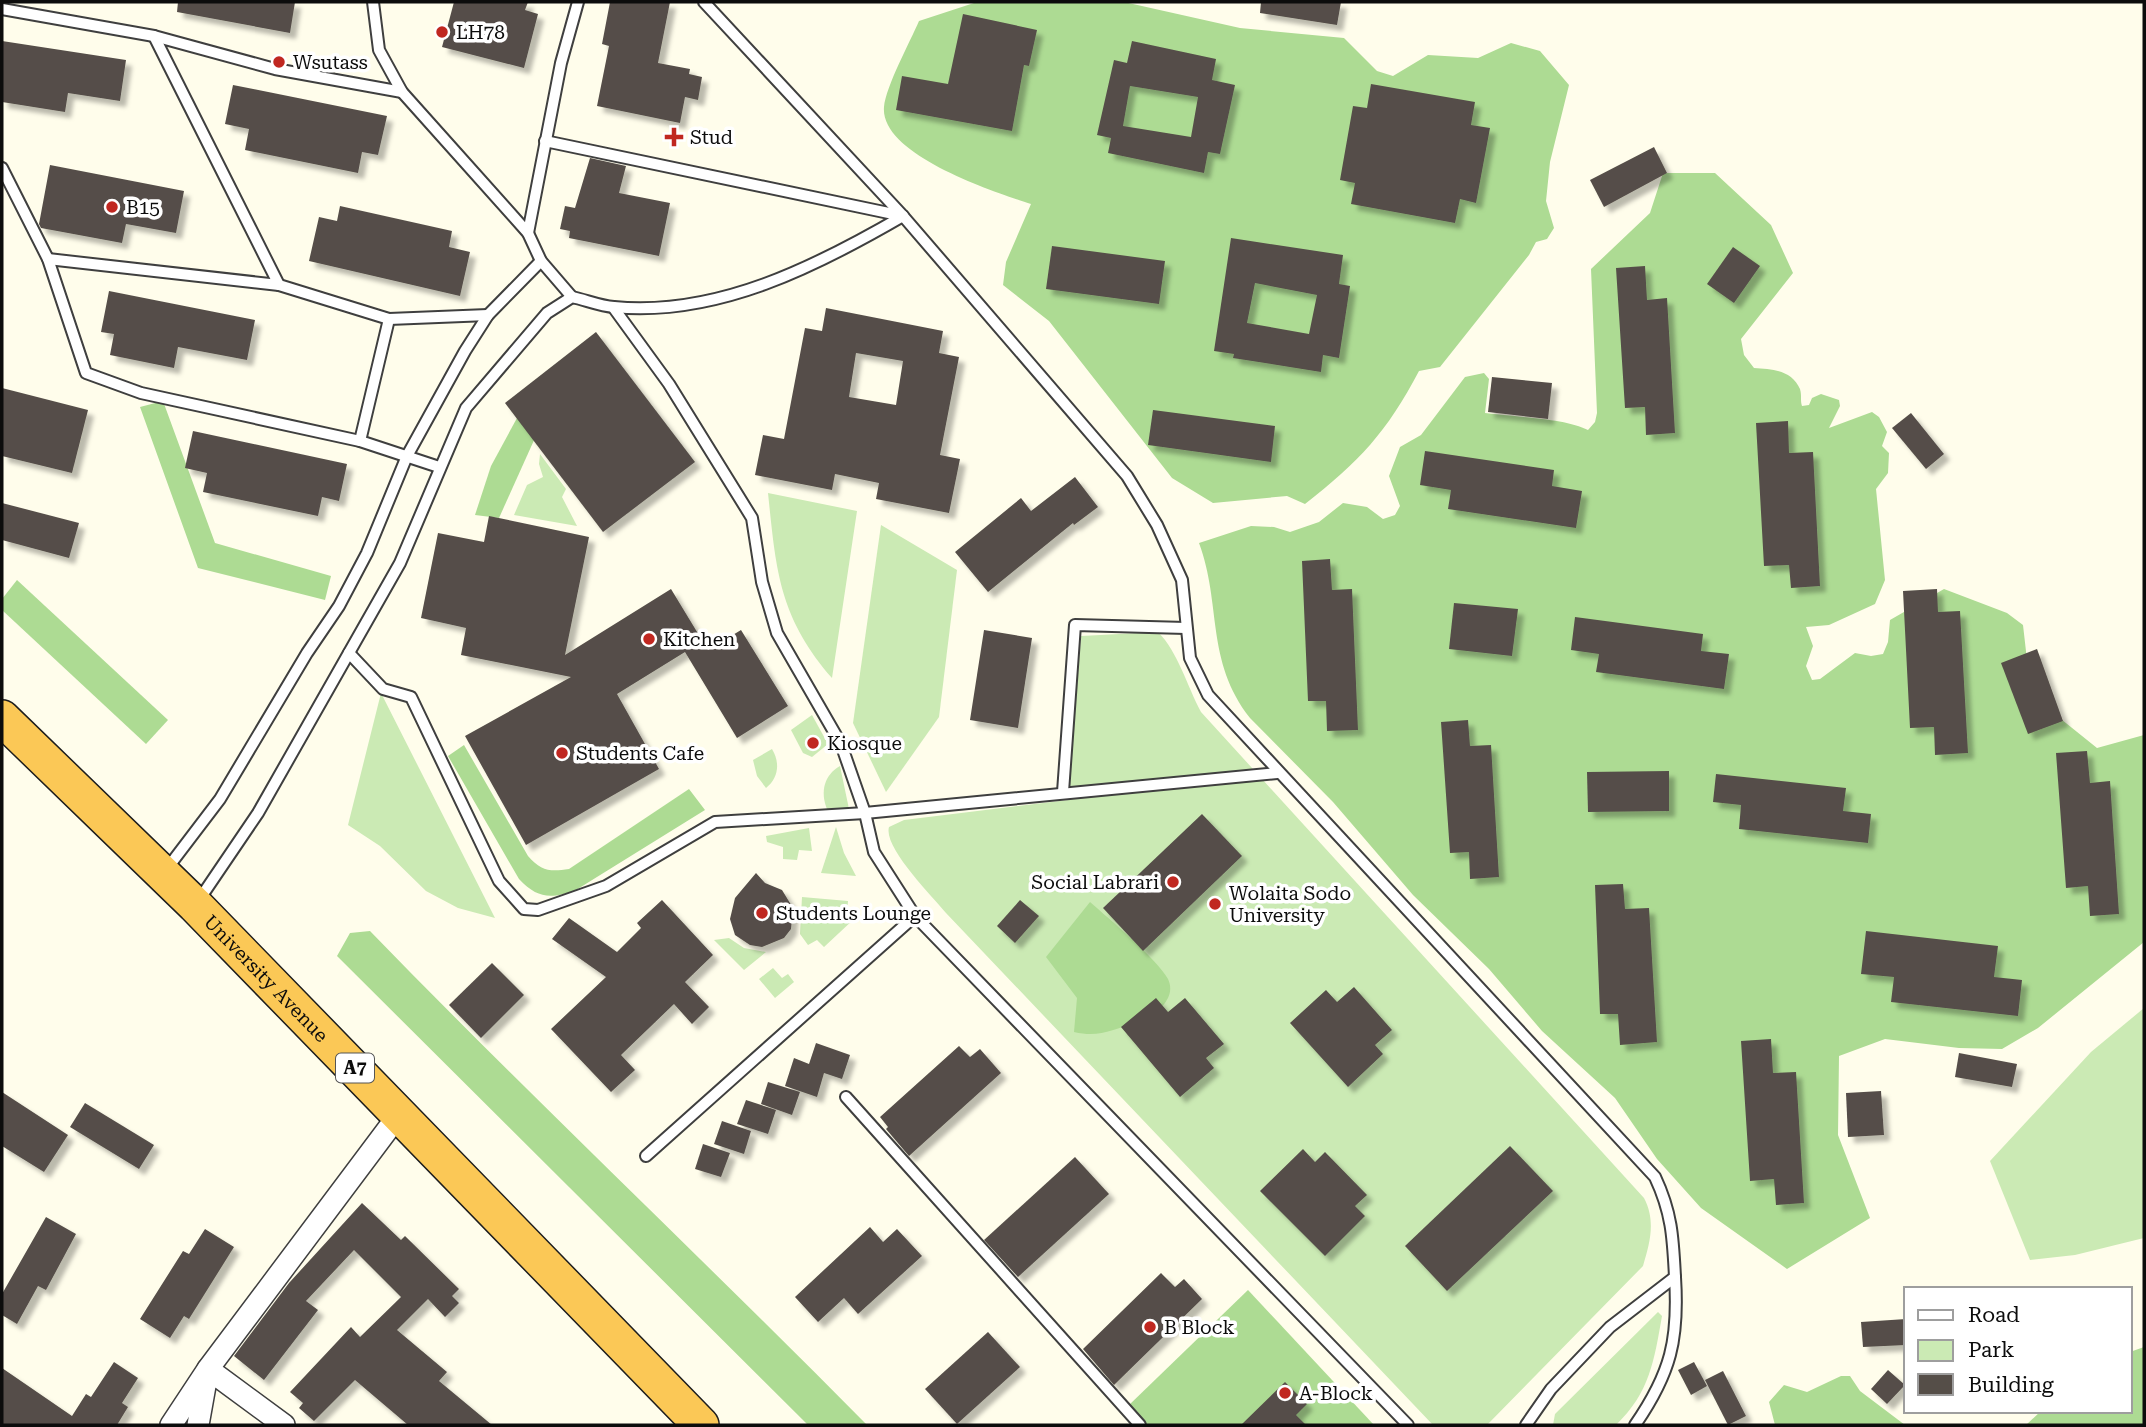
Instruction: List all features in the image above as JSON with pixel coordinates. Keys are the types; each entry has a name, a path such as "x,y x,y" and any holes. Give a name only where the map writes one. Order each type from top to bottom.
{"highway":[{"name":"University Avenue","path":"2,718 195,905 400,1112 701,1425"}],"street":[{"path":"171,1425 208,1369 400,1112"},
{"path":"198,1425 208,1369"},
{"path":"208,1369 285,1425"}],"lane":[{"path":"373,2 379,50 402,92 528,233 541,261 572,297 613,307 672,308 757,287 837,254 903,216"},
{"path":"528,233 545,141 578,2"},
{"path":"704,2 903,216 1127,477 1157,525 1182,580 1190,658 1208,695 1277,773 1655,1177 1672,1223 1678,1311 1674,1345 1650,1403 1635,1425"},
{"path":"2,9 154,36 275,69 402,92"},
{"path":"154,36 278,285"},
{"path":"545,141 903,216"},
{"path":"2,168 48,260 86,373 141,394 360,442 439,467"},
{"path":"48,260 278,285 389,319 488,315"},
{"path":"162,875 220,799 307,653 340,606 367,553 407,456 442,390 488,315 541,261"},
{"path":"195,905 258,813 400,563 466,408 547,313 572,297"},
{"path":"613,307 676,394 752,518 762,582 778,633 841,744 865,813 874,852 915,916 1408,1425"},
{"path":"360,442 389,319"},
{"path":"1063,792 1075,625 1186,628"},
{"path":"349,653 383,689 411,697 499,881 524,909 538,911 606,886 715,822 865,813 1277,773"},
{"path":"646,1156 915,916"},
{"path":"846,1097 1140,1425"},
{"path":"1526,1425 1551,1389 1610,1327 1675,1277"}],"green space":[{"path":"977,2 1124,2 1240,28 1344,38 1377,71 1393,76 1428,55 1478,58 1511,43 1540,51 1569,85 1550,162 1546,201 1554,228 1547,239 1536,242 1529,255 1440,367 1419,371 1383,429 1356,460 1324,489 1305,504 1287,496 1213,503 1172,478 1049,321 1003,285 1006,262 1031,204 992,191 942,169 900,141 888,124 884,107 886,98 919,21"},
{"path":"1663,173 1715,173 1771,225 1793,273 1741,339 1744,355 1754,368 1787,374 1800,389 1802,406 1809,405 1812,398 1821,394 1839,400 1840,406 1829,428 1872,412 1879,417 1887,432 1882,446 1889,453 1888,473 1876,489 1885,580 1875,604 1829,625 1806,627 1813,646 1806,666 1812,680 1820,679 1855,653 1871,656 1883,654 1888,642 1890,620 1944,589 2007,613 2023,625 2031,695 2097,748 2144,735 2144,942 2038,1028 2002,1049 1959,1048 1885,1039 1839,1056 1838,1135 1870,1218 1787,1269 1701,1208 1657,1159 1615,1098 1542,1031 1489,969 1413,895 1333,802 1250,718 1226,675 1206,566 1199,543 1251,526 1274,527 1290,532 1319,522 1343,503 1367,507 1383,519 1395,515 1400,506 1389,476 1400,447 1421,435 1465,377 1484,373 1489,379 1485,413 1553,420 1588,430 1595,422 1597,413 1591,269 1650,213"},
{"path":"163,401 215,543 331,576 325,600 198,568 140,407"},
{"path":"517,418 535,438 499,518 475,515 491,466"},
{"path":"540,454 566,489 562,497 577,526 514,515 527,485 543,477 539,464"},
{"path":"768,493 857,511 832,678 801,634 783,592"},
{"path":"881,525 957,570 939,717 886,792 853,723"},
{"path":"17,580 168,720 146,744 2,610 2,599"},
{"path":"1158,632 1177,659 1201,712 1644,1198 1648,1207 1651,1232 1643,1266 1487,1425 1433,1425 946,913 910,871 893,846 889,827 904,820 1068,800 1081,636"},
{"path":"381,693 495,918 458,908 426,891 380,846 348,825"},
{"path":"812,715 828,744 812,757 803,753 791,730"},
{"path":"464,745 528,856 546,869 569,869 689,789 705,810 576,890 552,896 539,894 519,879 448,756"},
{"path":"772,749 777,770 774,780 766,788 757,776 753,760"},
{"path":"840,766 849,809 827,809 825,784 830,774"},
{"path":"836,827 844,853 856,876 821,873"},
{"path":"809,828 812,851 799,850 797,860 783,859 783,847 767,842 766,836"},
{"path":"802,897 848,901 847,914 854,919 824,947 817,940 808,945 800,934"},
{"path":"1090,902 1154,961 1168,979 1170,987 1167,1001 1150,1016 1098,1034 1074,1032 1077,998 1046,957"},
{"path":"370,931 867,1425 808,1425 337,956 350,933"},
{"path":"729,938 744,948 766,952 744,970 714,940"},
{"path":"773,968 782,978 788,974 794,982 775,998 759,979"},
{"path":"2144,1008 2144,1238 2075,1255 2030,1260 1990,1161 2091,1052"},
{"path":"1248,1290 1374,1425 1146,1425 1128,1406"},
{"path":"1658,1312 1662,1316 1649,1375 1636,1400 1616,1425 1553,1425 1555,1414"},
{"path":"2144,1347 2144,1425 2026,1425 2039,1413 2132,1413 2132,1351"},
{"path":"1841,1376 1850,1376 1860,1391 1905,1425 1775,1425 1769,1402 1784,1385 1807,1392"}],"building":[{"path":"178,2 295,2 290,33 177,12"},
{"path":"454,2 528,2 525,10 538,14 524,68 442,47"},
{"path":"610,2 670,2 658,63 690,69 689,74 702,77 698,100 685,97 680,123 597,106 609,46 602,44"},
{"path":"1261,2 1341,2 1337,25 1260,13"},
{"path":"963,14 1037,30 1029,66 1024,65 1012,131 896,110 902,76 948,84"},
{"path":"2,41 126,60 120,101 68,93 65,112 2,102"},
{"path":"1132,41 1216,59 1212,80 1235,85 1220,154 1208,152 1204,173 1108,153 1111,138 1097,135 1114,60 1127,63","holes":["1130,86 1198,97 1191,137 1123,126"]},
{"path":"1371,84 1475,102 1471,125 1490,128 1476,203 1460,199 1455,223 1351,204 1355,183 1340,180 1353,106 1367,108"},
{"path":"233,85 387,116 378,155 362,152 358,173 245,150 249,129 225,124"},
{"path":"1654,147 1667,173 1604,207 1590,180"},
{"path":"590,158 626,166 619,193 670,203 659,256 569,238 570,231 560,229 565,206 575,208"},
{"name":"B15","path":"50,165 184,191 176,233 126,224 122,243 41,228 39,224"},
{"path":"340,206 452,231 449,247 470,252 460,296 309,261 319,217 337,221"},
{"path":"1231,238 1343,255 1339,284 1350,286 1339,358 1323,355 1321,372 1233,358 1234,354 1214,351","holes":["1255,283 1317,295 1309,334 1247,323"]},
{"path":"1052,246 1165,261 1159,304 1046,289"},
{"path":"1733,247 1760,266 1734,303 1707,284"},
{"path":"1645,266 1647,300 1667,298 1675,433 1646,435 1645,407 1625,408 1616,268"},
{"path":"109,291 255,320 247,360 178,347 174,368 110,355 114,334 101,332"},
{"path":"826,308 943,331 939,353 959,357 940,455 960,459 949,513 876,499 879,483 835,474 832,490 755,475 763,435 784,439 805,328 822,331","holes":["856,353 903,361 896,405 849,397"]},
{"path":"596,332 695,462 603,532 505,403"},
{"path":"1492,377 1552,383 1548,419 1488,412"},
{"path":"2,388 88,410 72,473 2,456"},
{"path":"1153,410 1275,426 1271,462 1148,445"},
{"path":"1911,413 1944,454 1926,469 1892,428"},
{"path":"1788,421 1789,453 1813,452 1820,586 1791,588 1789,565 1764,566 1756,423"},
{"path":"193,431 347,464 339,501 322,497 318,516 203,492 207,473 185,468"},
{"path":"1425,451 1554,470 1552,486 1582,491 1576,528 1448,509 1451,490 1420,485"},
{"path":"1075,477 1098,507 1074,525 1073,523 988,592 955,552 1021,498 1031,511"},
{"path":"2,503 79,523 69,558 2,540"},
{"path":"489,516 589,537 565,655 671,589 708,650 741,630 788,706 737,738 685,652 617,694 659,769 526,845 465,736 571,677 461,655 466,628 421,618 438,533 484,542"},
{"path":"1330,559 1332,590 1352,589 1358,730 1327,731 1326,701 1308,701 1302,561"},
{"path":"1937,589 1938,612 1960,611 1968,753 1935,755 1934,727 1910,728 1903,591"},
{"path":"1454,603 1518,609 1512,656 1449,649"},
{"path":"1575,617 1703,634 1701,651 1729,654 1724,689 1596,672 1599,654 1571,650"},
{"path":"984,630 1032,638 1018,728 970,720"},
{"path":"2037,649 2063,721 2028,734 2001,663"},
{"path":"1468,720 1470,746 1491,745 1499,877 1470,879 1469,852 1450,853 1441,722"},
{"path":"2087,751 2090,783 2110,781 2119,914 2090,916 2088,886 2066,888 2056,753"},
{"path":"1669,771 1669,811 1588,812 1587,772"},
{"path":"1716,774 1846,788 1843,811 1871,814 1868,843 1739,829 1741,805 1713,802"},
{"name":"Social Labrari","path":"1202,814 1242,856 1143,951 1103,908"},
{"name":"Students Lounge","path":"756,873 765,883 782,890 793,908 791,929 784,938 762,947 750,945 735,935 730,919 735,898"},
{"path":"1623,884 1625,909 1649,908 1657,1042 1620,1045 1618,1014 1600,1014 1595,885"},
{"path":"662,900 713,955 685,982 709,1007 692,1024 674,1004 621,1055 635,1070 611,1092 551,1029 606,977 552,939 569,918 617,952 641,928 637,923"},
{"path":"1020,900 1039,916 1015,943 997,926"},
{"path":"1866,931 1998,946 1994,977 2022,980 2018,1016 1891,1002 1894,977 1861,974"},
{"path":"492,963 524,995 481,1038 449,1005"},
{"path":"1354,987 1392,1030 1375,1045 1383,1054 1348,1087 1290,1023 1326,990 1337,1002"},
{"path":"1156,998 1168,1012 1185,998 1224,1044 1206,1058 1214,1068 1180,1097 1121,1027"},
{"path":"1771,1039 1773,1073 1796,1072 1804,1203 1776,1205 1774,1179 1750,1181 1741,1041"},
{"path":"816,1043 850,1055 842,1079 824,1073 817,1097 785,1086 794,1058 809,1064"},
{"path":"959,1046 970,1057 980,1049 1001,1073 909,1156 886,1129 888,1127 880,1117"},
{"path":"1959,1053 2017,1064 2012,1087 1955,1077"},
{"path":"768,1082 800,1092 792,1115 761,1104"},
{"path":"1881,1091 1884,1135 1848,1137 1846,1093"},
{"path":"2,1092 68,1135 44,1172 2,1146"},
{"path":"746,1100 776,1110 768,1134 737,1124"},
{"path":"85,1103 154,1145 139,1169 70,1127"},
{"path":"722,1121 751,1131 744,1154 714,1144"},
{"path":"703,1144 730,1153 721,1177 695,1169"},
{"path":"1510,1146 1553,1191 1447,1291 1405,1246"},
{"path":"1303,1149 1315,1162 1325,1152 1367,1195 1355,1206 1365,1216 1325,1256 1260,1191"},
{"path":"1075,1157 1109,1194 1018,1277 984,1240"},
{"path":"362,1203 401,1240 405,1236 459,1289 452,1296 459,1303 445,1317 428,1299 397,1330 447,1372 439,1381 492,1425 408,1425 355,1380 314,1421 299,1408 303,1403 290,1392 351,1327 360,1337 401,1297 354,1250 306,1301 318,1310 264,1380 234,1356 289,1283"},
{"path":"46,1217 76,1234 46,1290 38,1286 17,1324 2,1315 2,1294"},
{"path":"870,1227 883,1242 897,1229 922,1256 858,1314 844,1298 818,1322 795,1297"},
{"path":"205,1229 234,1247 189,1319 184,1316 170,1338 140,1319 183,1251 189,1254"},
{"path":"1161,1273 1175,1287 1184,1279 1202,1299 1114,1385 1083,1349"},
{"path":"1904,1319 1904,1345 1863,1347 1861,1322"},
{"path":"988,1332 1020,1367 957,1424 925,1389"},
{"path":"114,1362 138,1378 122,1403 128,1407 117,1425 2,1425 2,1368 72,1416 86,1394 91,1397"},
{"path":"1694,1362 1707,1386 1691,1395 1678,1370"},
{"path":"1888,1370 1904,1384 1887,1404 1871,1389"},
{"path":"1723,1371 1746,1416 1728,1425 1705,1380"},
{"name":"A-Block","path":"1285,1382 1307,1404 1296,1415 1306,1425 1241,1425"}],"place":[{"name":"LH78","path":"442,32"},
{"name":"Wsutass","path":"279,62"},
{"name":"Stud","path":"674,137"},
{"name":"B15","path":"112,207"},
{"name":"Kitchen","path":"649,639"},
{"name":"Kiosque","path":"813,743"},
{"name":"Students Cafe","path":"562,753"},
{"name":"Social Labrari","path":"1173,882"},
{"name":"Wolaita Sodo University","path":"1215,904"},
{"name":"Students Lounge","path":"762,913"},
{"name":"B Block","path":"1150,1327"},
{"name":"A-Block","path":"1285,1393"}]}
